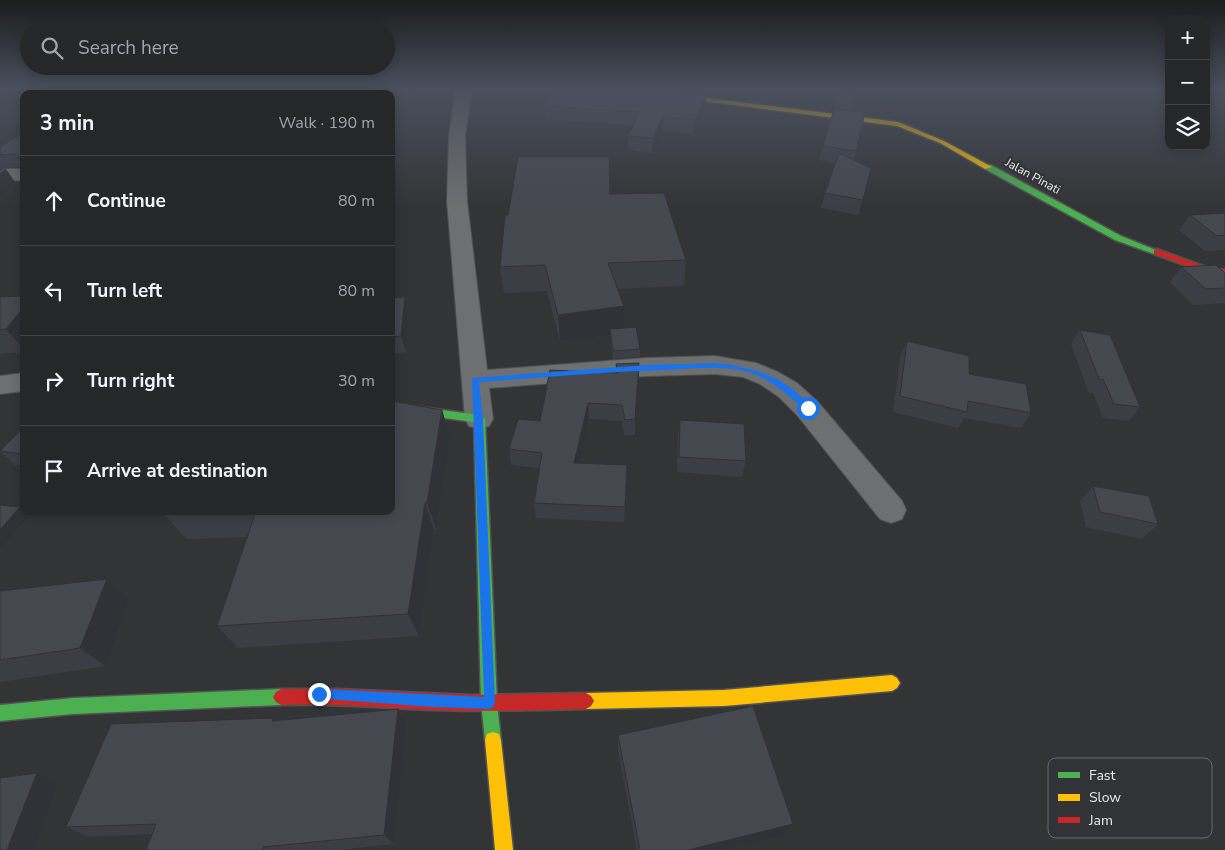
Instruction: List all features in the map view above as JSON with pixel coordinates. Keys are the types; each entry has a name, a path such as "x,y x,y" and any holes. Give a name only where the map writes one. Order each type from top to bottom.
{"street":[{"path":"458,128 457,201 479,419 489,703 504,850"},
{"name":"Jalan Pinati","path":"907,128 942,142 1118,238 1204,269 1225,273"},
{"path":"0,175 20,174"},
{"path":"475,380 657,367 715,365 747,369 769,378 788,390 808,408 891,510"},
{"path":"0,385 20,382"},
{"path":"395,408 479,419"},
{"path":"0,713 73,706 319,694 432,702 489,703 724,698 892,683"}],"building":[{"path":"632,128 658,128 653,138 628,136"},
{"path":"828,128 861,128 856,151 823,146"},
{"path":"20,134 20,155 17,158 15,154 0,155 0,147"},
{"path":"839,153 871,168 863,200 825,193"},
{"path":"518,157 609,157 610,194 664,193 686,260 608,263 624,306 558,315 545,265 500,267 505,215 508,215"},
{"path":"0,169 6,169 0,175"},
{"path":"1225,213 1225,235 1217,236 1190,215"},
{"path":"1216,265 1225,273 1225,288 1206,289 1181,267"},
{"path":"20,296 20,312 6,329 0,330 0,297"},
{"path":"405,297 401,336 395,337 395,298"},
{"path":"636,327 640,349 613,351 610,329"},
{"path":"1080,330 1110,335 1140,407 1114,404 1103,379 1099,379"},
{"path":"907,341 969,356 969,374 1026,384 1031,413 968,401 967,412 900,396"},
{"path":"639,363 635,419 625,420 622,405 588,403 574,463 627,465 625,507 534,503 542,453 509,449 518,419 540,421 550,370 618,373 616,364"},
{"path":"395,402 442,410 408,614 217,626 255,515 395,515"},
{"path":"680,420 744,424 746,461 679,457"},
{"path":"20,431 20,454 0,451"},
{"path":"1093,486 1149,496 1158,524 1100,512"},
{"path":"0,505 20,507 0,530"},
{"path":"107,579 80,648 0,660 0,591"},
{"path":"753,706 793,824 688,850 640,850 618,735"},
{"path":"398,709 384,835 263,847 263,850 146,850 156,824 66,827 111,724 273,718 272,721"},
{"path":"37,773 7,850 0,850 0,778"}],"traffic: fast":[{"path":"988,167 1118,238 1157,252"},
{"path":"395,408 479,419 489,703 493,740"},
{"path":"0,713 73,706 281,697"}],"traffic: slow":[{"path":"907,128 942,142 988,167"},
{"path":"586,701 724,698 892,683"},
{"path":"493,740 504,850"}],"traffic: jam":[{"path":"1157,252 1204,269 1225,273"},
{"path":"281,697 338,697 471,703 586,701"}],"route":[{"path":"319,694 432,702 489,703 479,419 475,380 715,365 747,369 769,378 788,390 808,408"}]}
